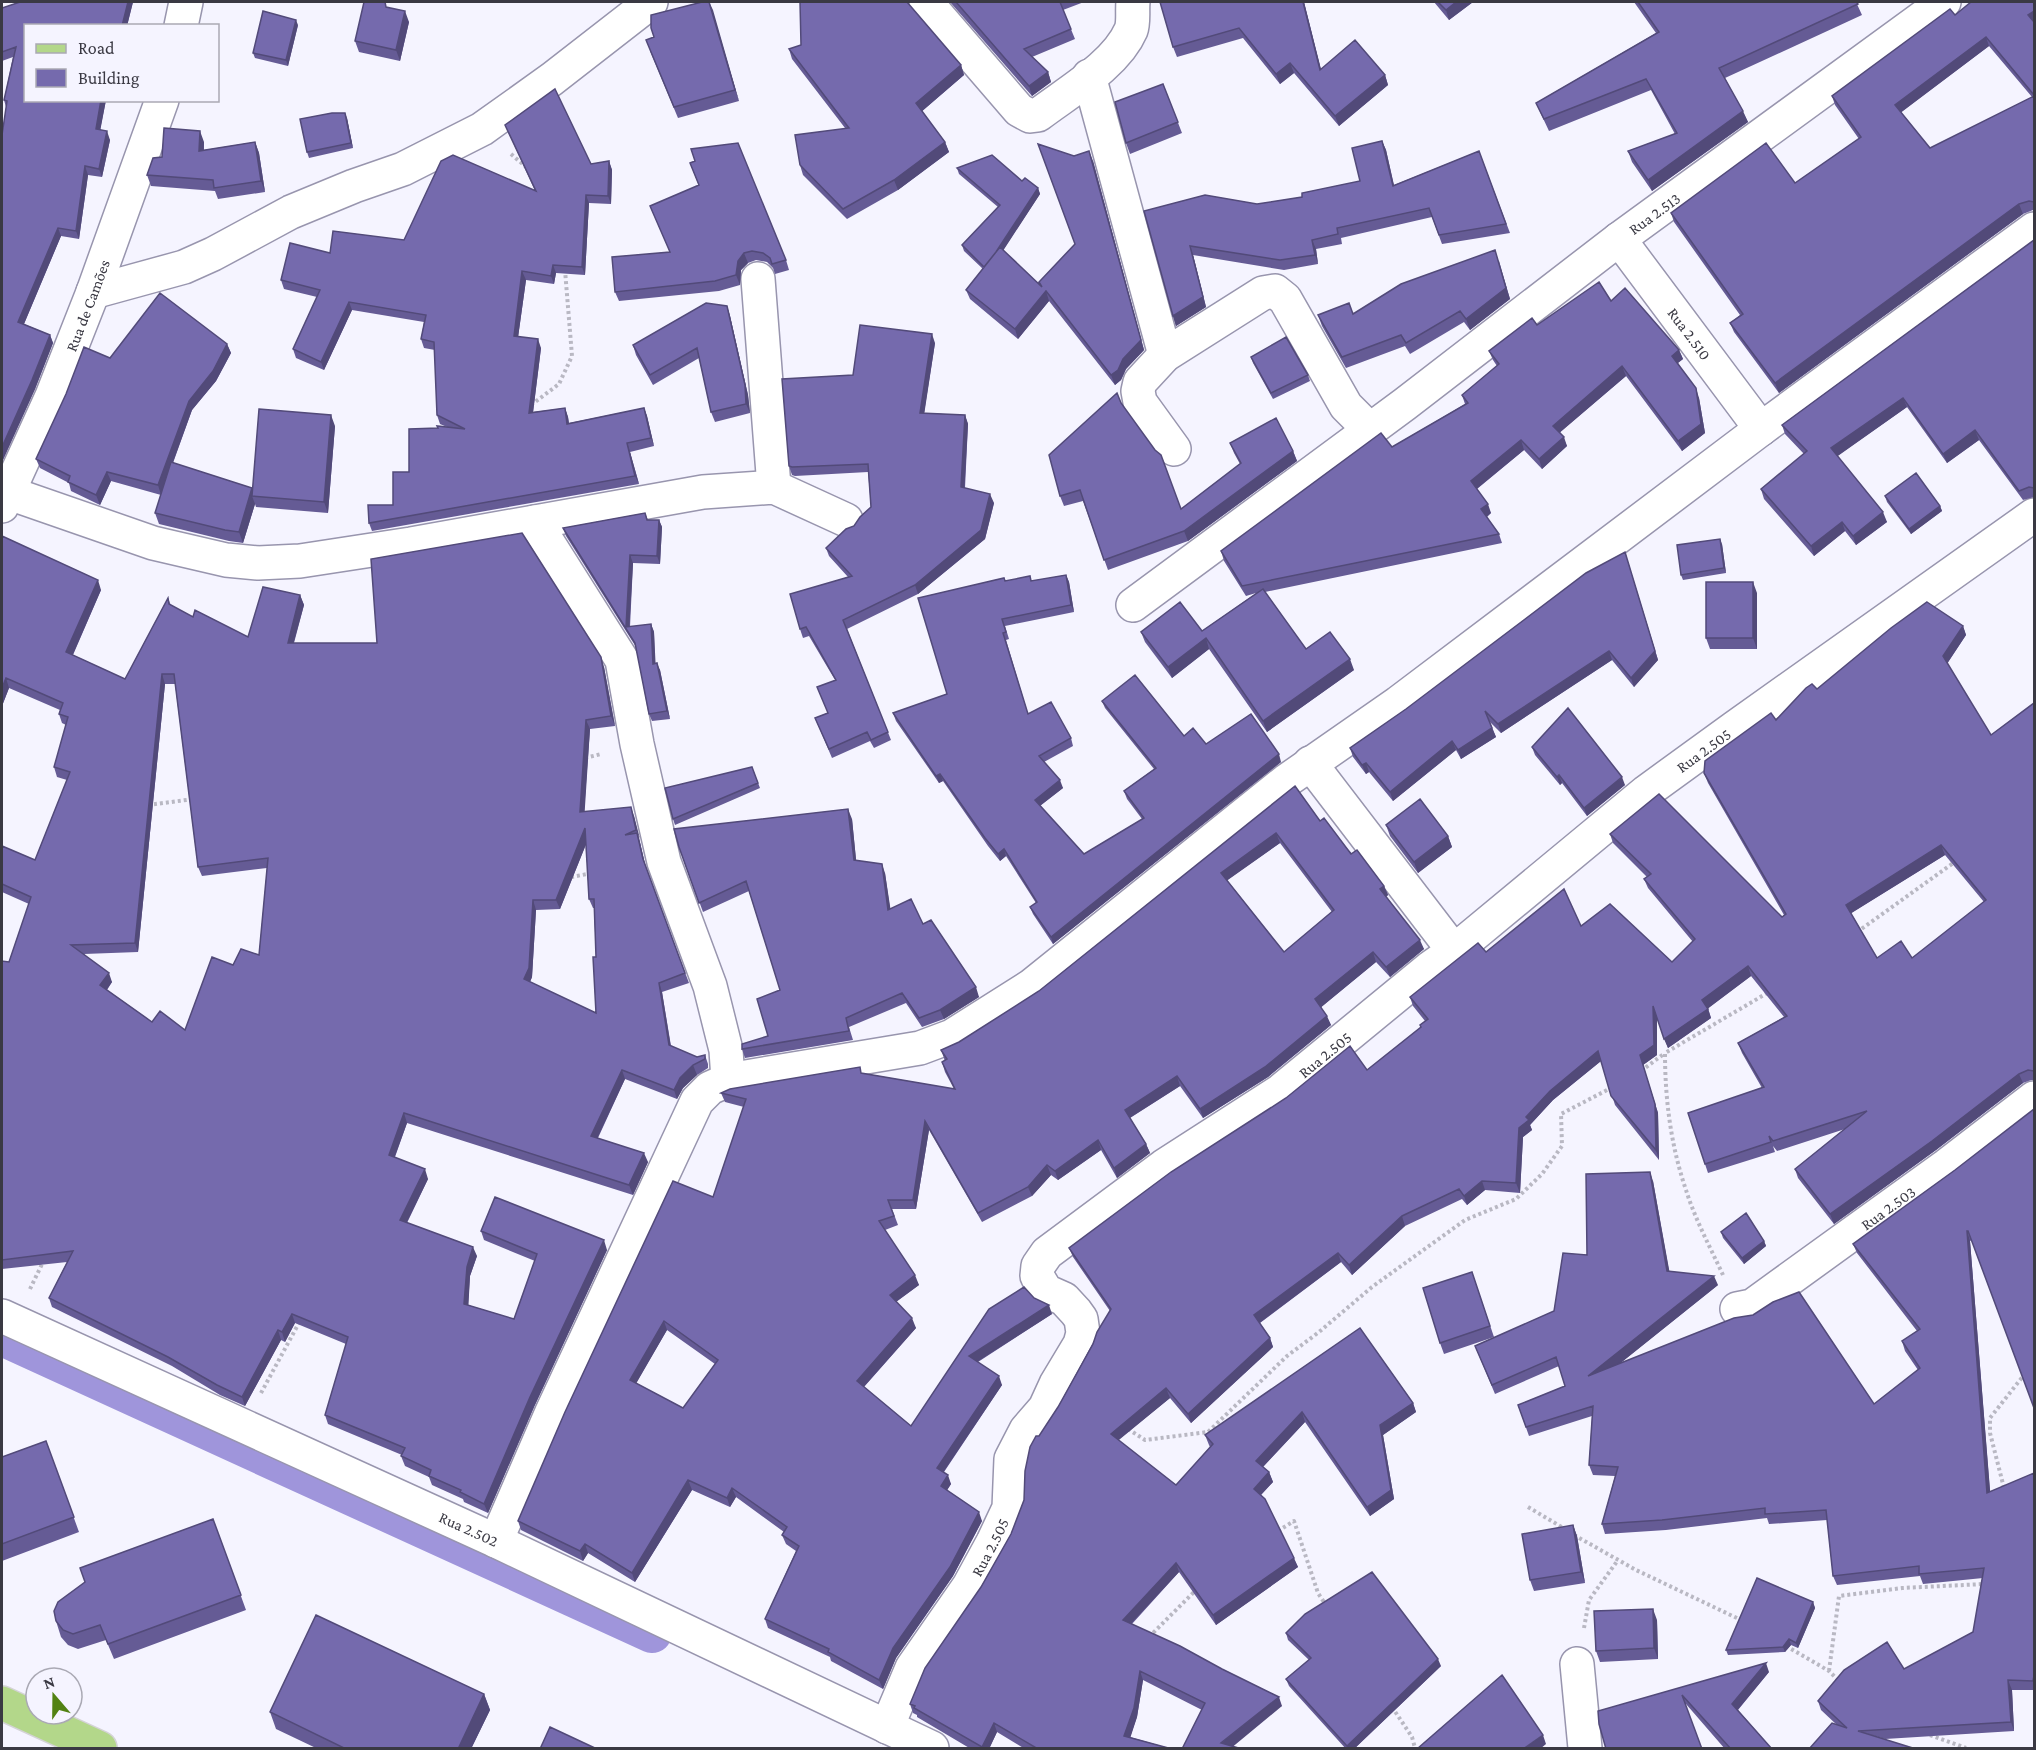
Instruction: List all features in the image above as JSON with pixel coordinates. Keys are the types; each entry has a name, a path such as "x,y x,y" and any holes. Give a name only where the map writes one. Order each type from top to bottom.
{"main road":[{"path":"2,1703 100,1749"}],"street":[{"path":"181,24 186,2"},
{"path":"93,292 184,267 291,212 403,169 482,129 552,79 651,2"},
{"path":"926,2 1019,110 1026,114 1038,115 1120,50 1132,27 1133,2"},
{"name":"Rua 2.513","path":"1133,605 1619,239 1944,2"},
{"path":"1089,76 1165,355"},
{"name":"Rua de Camões","path":"5,500 52,396 93,292 161,102"},
{"path":"496,1540 551,1414 697,1101 710,1088 728,1080 921,1048 952,1036 1031,986 1310,763 1398,703 1761,429 2034,229"},
{"name":"Rua 2.510","path":"1619,239 1761,429"},
{"path":"758,279 774,487"},
{"path":"1174,449 1140,402 1138,391 1140,382 1165,355 1263,293 1275,291 1285,299 1346,406 1369,429"},
{"path":"5,500 153,543 226,560 258,563 300,561 411,544 703,492 774,487 846,520"},
{"name":"Rua 2.505","path":"887,1728 912,1668 969,1586 993,1542 1009,1508 1011,1459 1026,1430 1045,1408 1056,1384 1080,1344 1083,1332 1081,1319 1064,1299 1046,1291 1037,1276 1038,1266 1047,1253 1164,1166 1279,1092 1647,792 2034,515"},
{"path":"535,522 621,660 637,744 664,862 710,986 726,1050 728,1080"},
{"path":"1310,763 1454,951"},
{"name":"Rua 2.503","path":"1737,1309 1752,1306 1947,1165 2034,1098"},
{"name":"Rua 2.502","path":"8,1319 496,1540 932,1749"},
{"path":"1577,1664 1585,1749"}],"path":[{"path":"482,129 532,172"},
{"path":"526,409 559,384 572,356 565,263"},
{"path":"576,760 637,744"},
{"path":"138,802 150,806 204,797"},
{"path":"1857,933 1960,859"},
{"path":"564,878 597,873"},
{"path":"1638,1073 1665,1053 1772,990"},
{"path":"1665,1053 1665,1086 1671,1139 1686,1191 1737,1309"},
{"path":"1125,1427 1145,1440 1208,1432 1287,1356 1372,1287 1465,1220 1516,1198 1542,1174 1562,1146 1561,1114 1619,1084"},
{"path":"8,1319 47,1252"},
{"path":"244,1426 304,1313"},
{"path":"2005,1491 1990,1433 1990,1418 2028,1371"},
{"path":"1528,1507 1618,1560 1749,1624"},
{"path":"1274,1533 1294,1521 1318,1593 1330,1611"},
{"path":"1589,1600 1618,1560"},
{"path":"1828,1671 1839,1596 1902,1588 1985,1584"},
{"path":"1143,1643 1198,1588"},
{"path":"1779,1642 1828,1671 1845,1687"},
{"path":"1389,1702 1412,1737 1415,1749"},
{"path":"1927,1734 1966,1749"}],"building":[{"path":"20,2 128,2 122,24 24,24 24,102 101,102 96,129 107,131 99,169 85,166 76,231 58,228 18,322 50,335 2,447 2,135 7,101 4,100 16,47 2,52 2,8"},
{"path":"364,2 385,2 386,7 405,11 396,50 355,41"},
{"path":"709,2 735,90 674,107 646,40 654,37 651,15"},
{"path":"800,2 907,2 961,65 916,103 945,142 894,180 843,209 800,165 795,135 849,128 789,49 801,45"},
{"path":"956,2 1060,2 1071,29 1024,49 1048,72 1029,86"},
{"path":"1160,2 1303,2 1320,70 1355,40 1385,75 1335,116 1290,63 1276,74 1239,28 1173,47"},
{"path":"1438,2 1456,2 1446,10"},
{"path":"1638,2 1856,2 1858,4 1719,68 1743,111 1648,180 1628,151 1677,133 1646,79 1544,119 1536,103 1659,32"},
{"path":"1971,2 2034,2 2034,11 2028,15 2034,22 2034,95 1986,37 1895,105 1930,148 2034,96 2034,202 2019,204 1775,383 1730,323 1743,314 1671,213 1766,143 1795,183 1861,137 1832,96 1950,9 1955,15"},
{"path":"263,11 296,20 286,60 253,53"},
{"path":"1163,84 1178,122 1126,143 1115,102"},
{"path":"555,89 591,164 609,161 608,196 586,195 582,267 553,265 551,276 522,271 514,336 538,339 529,413 565,408 567,424 644,408 651,438 627,443 635,476 369,523 368,505 393,505 393,472 409,472 409,429 438,428 437,426 465,429 437,415 434,342 421,339 426,315 349,302 321,362 293,349 320,290 281,280 290,243 330,253 333,231 404,240 441,161 453,155 536,191 505,125"},
{"path":"345,113 351,143 307,152 300,119"},
{"path":"164,128 200,131 199,151 255,142 261,181 214,188 213,180 147,175 153,158 162,157"},
{"path":"1382,141 1393,186 1479,151 1506,224 1439,235 1429,208 1337,228 1338,234 1312,240 1315,255 1280,260 1190,246 1203,297 1173,316 1144,211 1205,195 1257,204 1302,197 1302,193 1360,181 1352,148"},
{"path":"738,143 786,260 772,264 770,258 763,253 752,251 744,253 738,261 736,275 715,281 615,292 612,257 670,252 650,206 699,185 690,163 695,161 691,149"},
{"path":"1038,144 1074,156 1089,151 1141,340 1123,359 1118,370 1111,375 1046,291 1015,329 966,290 1000,247 1042,287 1039,282 1075,244"},
{"path":"992,155 1022,181 1025,178 1038,188 984,267 962,245 1000,205 957,168"},
{"path":"2034,240 2034,488 2029,487 2019,491 1975,430 1943,454 1903,398 1831,448 1883,512 1853,536 1842,522 1811,546 1761,489 1807,451 1782,425"},
{"path":"1495,250 1506,288 1466,319 1460,311 1406,343 1401,335 1342,357 1318,315 1349,303 1353,314 1401,284"},
{"path":"1599,282 1611,301 1625,288 1679,350 1672,356 1696,388 1701,424 1678,441 1622,366 1553,426 1564,437 1539,459 1521,440 1471,481 1488,504 1481,509 1499,534 1242,586 1221,551 1381,433 1392,447 1468,403 1462,395 1499,364 1489,351 1532,318 1537,325"},
{"path":"160,293 227,344 213,371 189,401 158,485 107,472 96,495 68,482 70,476 36,459 66,394 84,347 110,358"},
{"path":"706,303 727,306 745,385 746,404 711,412 697,348 650,375 633,345"},
{"path":"860,325 932,334 920,413 965,415 961,487 990,494 981,530 915,585 843,620 888,732 871,740 867,732 829,749 815,718 828,713 817,687 836,680 806,627 800,629 790,594 852,576 826,548 846,529 854,526 871,507 868,464 789,466 782,379 853,375"},
{"path":"1286,337 1308,375 1271,393 1251,357"},
{"path":"1117,393 1121,403 1161,455 1181,509 1241,463 1230,443 1276,418 1293,451 1184,531 1104,560 1080,490 1060,496 1049,455"},
{"path":"259,409 331,415 324,502 252,496"},
{"path":"171,462 252,488 239,532 155,513"},
{"path":"1916,473 1940,506 1909,529 1885,496"},
{"path":"645,513 647,520 659,520 657,556 630,555 626,627 651,624 653,664 657,663 667,711 649,714 635,643 563,528"},
{"path":"522,533 601,657 611,716 586,720 580,812 631,807 636,830 625,835 637,833 643,859 685,973 659,983 669,1045 697,1057 705,1055 705,1059 693,1065 680,1078 674,1090 622,1070 591,1136 644,1153 629,1185 404,1113 389,1155 425,1169 400,1220 473,1247 467,1267 464,1304 514,1319 537,1254 481,1231 495,1197 604,1240 530,1397 484,1504 460,1492 461,1490 429,1476 431,1470 401,1456 405,1448 325,1415 348,1337 292,1314 282,1332 278,1330 242,1397 168,1357 49,1298 73,1251 2,1260 2,961 9,962 31,897 2,884 2,846 35,860 70,772 54,767 68,717 59,714 63,703 6,678 2,688 2,536 98,580 66,652 125,679 168,598 169,604 193,617 195,610 248,637 263,587 300,595 288,643 377,643 371,559","holes":["162,674 174,674 198,867 268,858 259,955 241,949 233,965 212,957 185,1030 160,1011 152,1022 100,985 109,973 71,945 135,943","585,828 589,899 594,899 596,957 593,957 596,1013 524,979 529,968 533,900 556,900"]},
{"path":"1720,539 1724,568 1681,575 1677,545"},
{"path":"1625,552 1655,651 1631,678 1609,651 1498,724 1485,711 1492,728 1458,750 1452,741 1390,792 1366,763 1362,765 1350,748 1406,709 1586,573"},
{"path":"1066,575 1071,605 1002,619 1006,632 1003,633 1028,714 1051,702 1071,738 1039,756 1060,780 1035,800 1084,854 1144,818 1124,791 1156,768 1102,701 1135,675 1184,736 1193,728 1206,744 1251,714 1279,754 1051,937 1030,907 1037,902 1004,849 998,854 940,774 936,776 893,713 947,694 918,598 1004,578 1005,581 1030,576 1031,581"},
{"path":"1706,582 1753,582 1753,638 1706,638"},
{"path":"1263,589 1306,649 1330,632 1350,659 1263,721 1206,638 1168,667 1141,632 1180,602 1202,631"},
{"path":"1927,602 1963,626 1943,656 1991,735 2034,703 2034,1071 2028,1070 2019,1074 1932,1141 1830,1214 1795,1169 1867,1111 1773,1141 1769,1136 1771,1142 1705,1164 1688,1113 1764,1087 1738,1043 1787,1016 1748,966 1702,1000 1708,1009 1664,1039 1653,1006 1654,1045 1640,1055 1655,1104 1656,1150 1611,1096 1598,1051 1550,1091 1526,1117 1529,1120 1519,1128 1516,1183 1482,1181 1464,1196 1459,1189 1402,1216 1349,1265 1338,1253 1254,1315 1270,1338 1188,1414 1166,1388 1111,1434 1176,1485 1213,1444 1205,1435 1360,1328 1413,1403 1380,1425 1391,1490 1367,1507 1302,1412 1256,1461 1269,1472 1254,1489 1265,1499 1294,1558 1213,1615 1176,1563 1123,1620 1180,1646 1279,1697 1221,1743 1242,1749 1182,1749 1205,1703 1140,1671 1134,1708 1124,1736 1172,1749 1038,1749 994,1723 982,1747 914,1708 915,1706 910,1704 925,1668 981,1587 1011,1534 1024,1500 1025,1471 1030,1447 1058,1407 1111,1309 1069,1248 1171,1172 1286,1098 1350,1046 1367,1070 1428,1019 1410,997 1478,943 1486,952 1564,889 1581,926 1610,904 1672,962 1695,939 1644,879 1651,874 1610,834 1659,794 1782,917 1786,914 1704,773 1705,761 1771,713 1776,720 1806,688 1812,684 1817,689 1891,628","holes":["1941,845 1986,900 1912,958 1901,941 1877,958 1846,905"]},
{"path":"1568,708 1622,777 1584,808 1559,775 1557,777 1532,747"},
{"path":"752,767 758,783 673,819 665,788"},
{"path":"1295,786 1320,821 1324,818 1351,854 1357,850 1384,886 1380,889 1420,940 1386,967 1373,952 1315,999 1327,1016 1265,1067 1200,1109 1177,1076 1125,1110 1146,1144 1114,1168 1098,1140 1055,1171 1047,1165 1028,1187 978,1213 925,1121 913,1200 888,1200 894,1216 879,1221 915,1275 890,1295 912,1318 857,1381 911,1426 989,1309 1024,1287 1034,1298 1049,1305 969,1356 999,1376 937,1468 948,1475 941,1486 979,1512 950,1567 893,1648 879,1680 828,1652 829,1649 765,1619 799,1546 782,1535 787,1527 732,1488 727,1498 688,1480 632,1573 585,1544 580,1551 518,1521 565,1412 673,1181 713,1197 746,1099 721,1093 730,1089 860,1067 861,1073 955,1089 942,1062 947,1059 941,1050 959,1042 1039,991","holes":["1276,833 1334,910 1284,952 1221,873","664,1321 718,1360 683,1408 630,1380"]},
{"path":"1420,799 1448,836 1414,862 1386,825"},
{"path":"848,809 854,860 882,864 888,910 911,899 923,924 931,920 976,987 940,1010 919,1018 902,993 846,1018 849,1031 742,1049 742,1044 768,1036 757,999 780,990 746,881 699,903 674,829"},
{"path":"2034,1109 2034,1408 1967,1231 1987,1493 2034,1473 2033,1681 2008,1680 2011,1722 1858,1731 1916,1749 1809,1749 1832,1723 1847,1728 1818,1701 1844,1670 1887,1642 1904,1669 1973,1632 1984,1568 1919,1574 1919,1566 1833,1576 1826,1510 1765,1514 1765,1508 1662,1520 1602,1524 1618,1467 1589,1465 1593,1406 1526,1427 1518,1405 1565,1386 1556,1357 1492,1385 1475,1346 1554,1311 1563,1253 1587,1255 1586,1174 1650,1172 1667,1271 1714,1276 1588,1376 1734,1318 1753,1315 1773,1302 1799,1292 1874,1404 1920,1368 1902,1341 1920,1329 1853,1244"},
{"path":"1746,1213 1764,1241 1742,1258 1721,1232"},
{"path":"1472,1272 1490,1326 1440,1343 1423,1288"},
{"path":"46,1441 74,1517 2,1544 2,1457"},
{"path":"213,1519 241,1595 108,1644 100,1625 73,1634 63,1630 56,1621 54,1611 58,1602 85,1582 80,1568"},
{"path":"1573,1525 1581,1572 1530,1580 1522,1534"},
{"path":"1372,1572 1438,1659 1347,1746 1286,1679 1311,1658 1286,1633 1305,1614"},
{"path":"1757,1578 1813,1602 1796,1643 1789,1639 1783,1647 1726,1650"},
{"path":"1653,1609 1654,1648 1596,1651 1594,1611"},
{"path":"316,1615 484,1694 458,1749 346,1749 270,1712"},
{"path":"1766,1663 1732,1704 1772,1749 1731,1749 1682,1695 1702,1749 1606,1749 1598,1711"},
{"path":"1502,1675 1543,1735 1523,1749 1417,1749"},
{"path":"550,1727 597,1749 540,1749"}],"waterway":[{"path":"2,1336 652,1633"}]}
